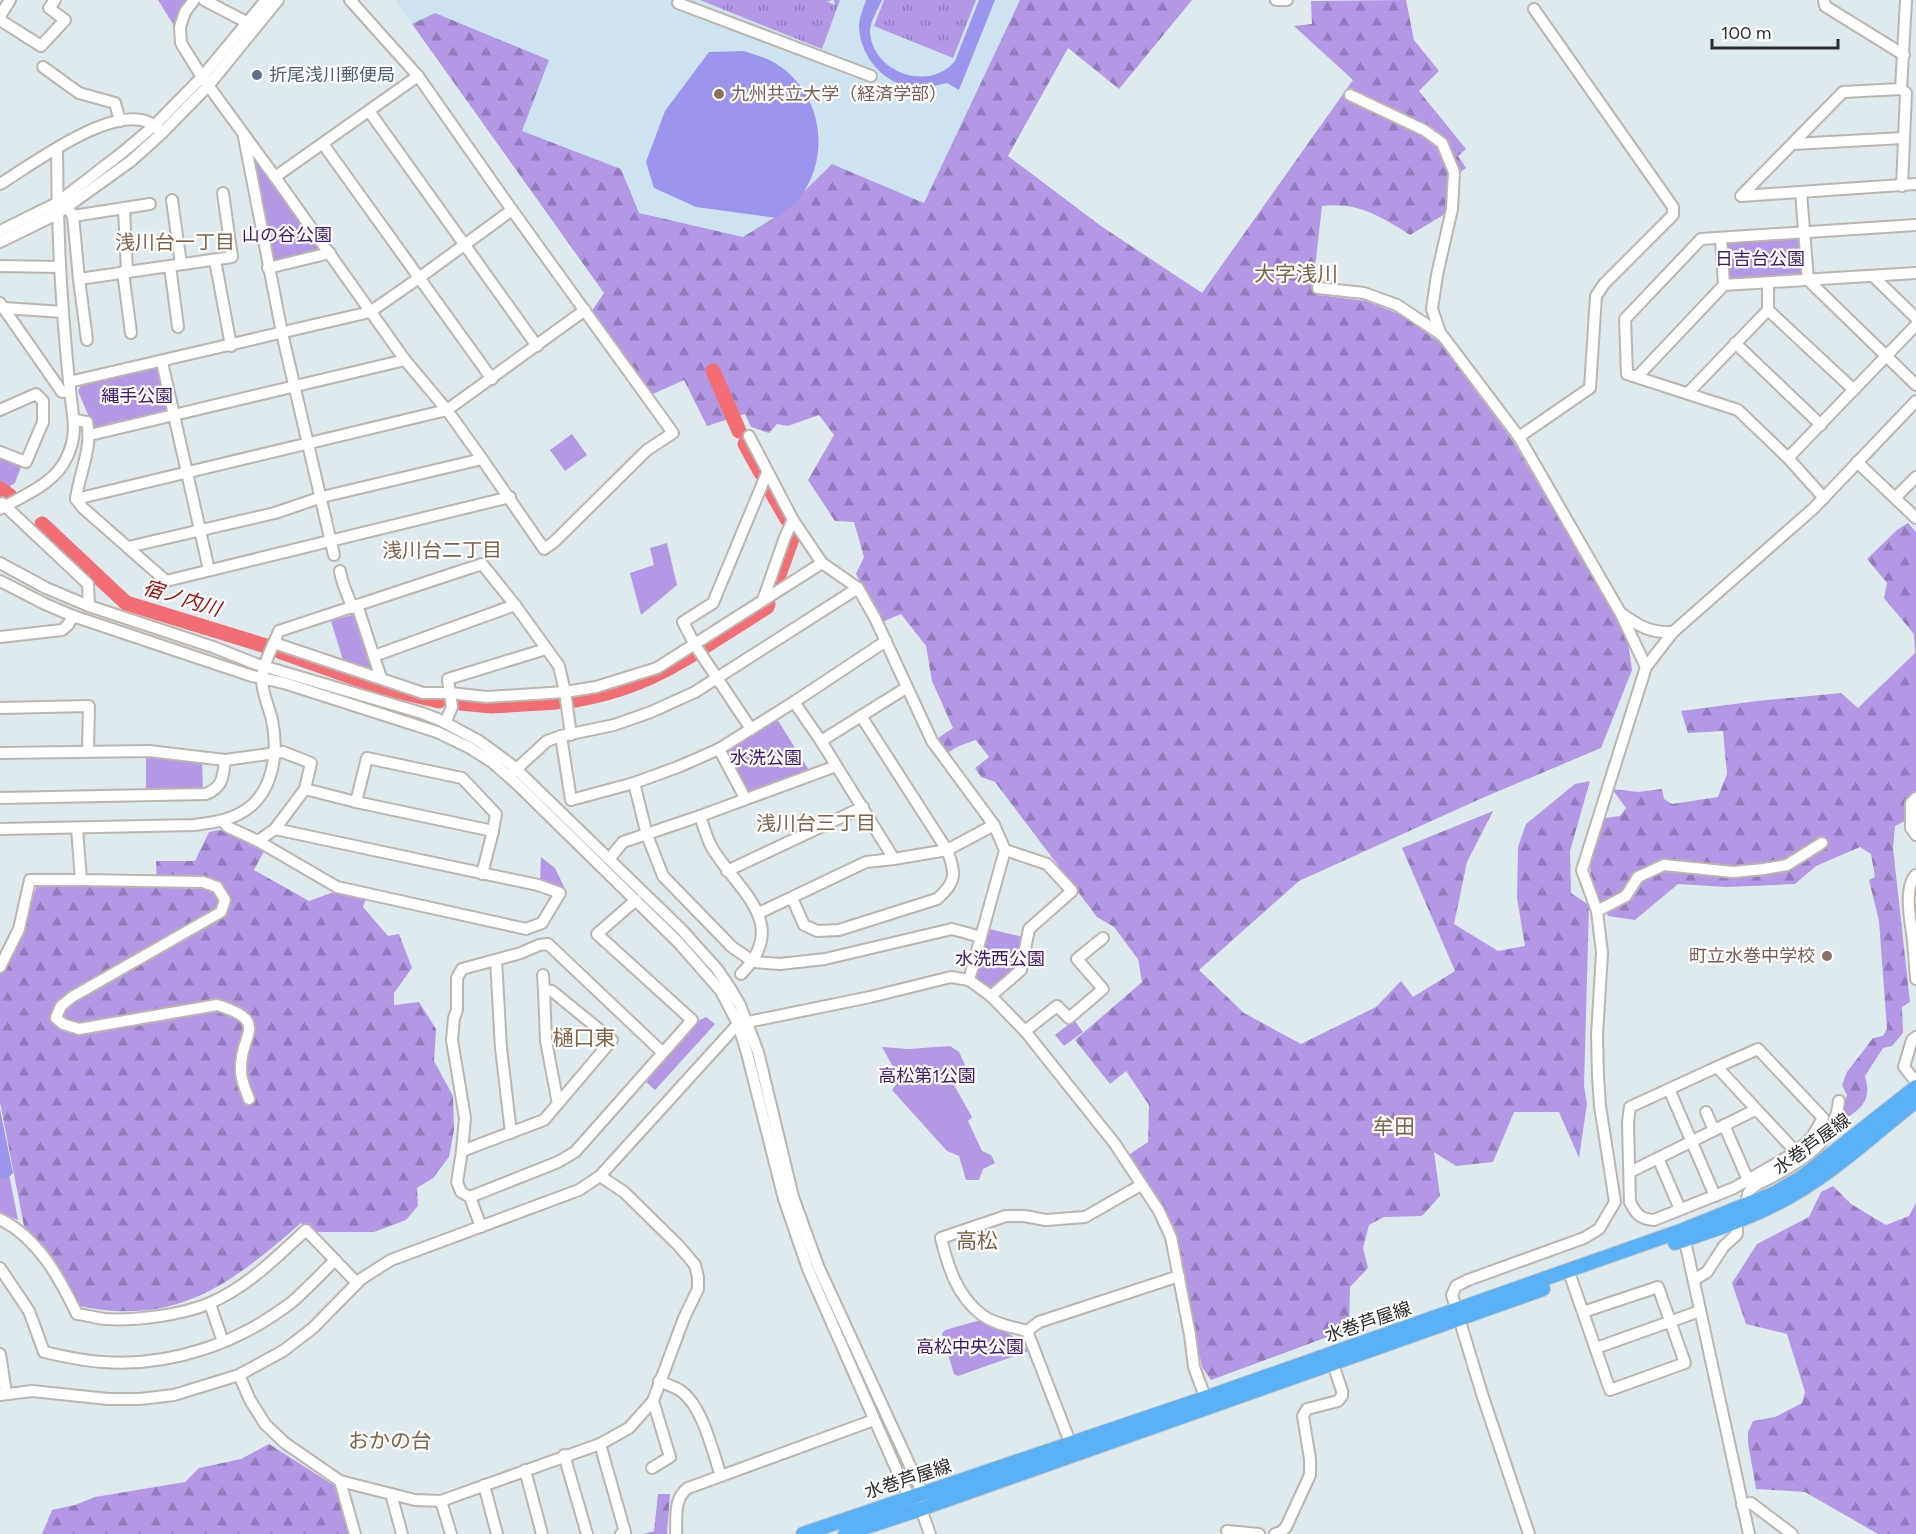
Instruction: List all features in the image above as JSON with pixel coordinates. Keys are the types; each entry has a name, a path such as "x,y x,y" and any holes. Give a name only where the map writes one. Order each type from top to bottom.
{"main road":[{"name":"水巻芦屋線","path":"1207,1403 1333,1364 1458,1315 1571,1278 1684,1235 1802,1177 1916,1087"},
{"name":"水巻芦屋線","path":"803,1534 916,1496 1073,1449 1684,1235 1737,1222 1779,1203 1822,1176 1916,1101"},
{"name":"水巻芦屋線","path":"845,1534 921,1509 1073,1449"}],"street":[{"path":"10,0 0,18 41,46 65,20 49,8 55,0"},
{"path":"194,0 185,12 180,27 181,43 205,82 405,360 447,410 510,497 544,549 554,543 646,450 673,433 418,76 350,0"},
{"path":"205,0 252,25"},
{"path":"252,25 266,0"},
{"path":"0,242 63,210 123,152 158,129 205,82 252,25 278,0"},
{"path":"1276,0 1287,0"},
{"path":"1824,0 1825,6 1904,55"},
{"path":"1901,89 1904,55 1903,1"},
{"path":"678,3 871,76"},
{"path":"1519,437 1590,388 1596,296 1604,284 1673,215 1673,207 1534,9"},
{"path":"43,67 79,93 115,104 120,121"},
{"path":"275,177 418,76"},
{"path":"1902,186 1906,93 1901,89 1844,92 1742,196 1902,186 1916,184"},
{"path":"1350,95 1424,130 1442,143 1454,172 1452,209 1432,309 1442,335 1519,437 1621,614 1646,667"},
{"path":"369,111 537,346"},
{"path":"0,184 90,129 142,118 158,129"},
{"path":"243,134 282,333 334,555"},
{"path":"1793,144 1903,138"},
{"path":"323,144 492,379"},
{"path":"57,149 63,210 78,279 87,340"},
{"path":"1801,192 1808,280 1916,385"},
{"path":"78,279 232,257 223,193"},
{"path":"172,200 182,264"},
{"path":"0,231 63,210 124,209 150,204"},
{"path":"124,209 125,271 132,333"},
{"path":"63,210 60,267 75,420 72,442 66,459 54,475 38,488 2,506 88,584 89,606"},
{"path":"2,305 62,392 70,387 162,362 370,312 512,210"},
{"path":"1824,498 1788,458 1738,410 1627,374 1625,319 1701,239 1916,225"},
{"path":"1721,238 1724,285"},
{"path":"268,268 330,253"},
{"path":"215,260 231,345"},
{"path":"0,266 60,267"},
{"path":"170,266 178,327"},
{"path":"1637,377 1724,285 1916,273"},
{"path":"1874,277 1916,318"},
{"path":"1688,393 1768,310 1768,283"},
{"path":"1318,288 1364,292 1397,305 1442,335"},
{"path":"2,305 63,312"},
{"path":"76,499 447,410 585,310"},
{"path":"1768,310 1854,390"},
{"path":"1788,458 1916,325"},
{"path":"1735,343 1821,424"},
{"path":"90,435 405,360"},
{"path":"162,362 209,570"},
{"path":"0,410 36,394 43,401 43,422 26,462 0,452"},
{"path":"1529,1534 1482,1394 1452,1295 1456,1286 1584,1238 1599,1229 1615,1202 1600,1106 1598,1076 1598,1012 1602,953 1597,911 1582,870 1646,667 1674,632 1824,498 1916,401"},
{"path":"75,420 87,422 90,435 76,499 83,508 166,582 510,497"},
{"path":"749,436 794,520 822,563 858,588 886,641 932,741 994,825 1005,850 969,980"},
{"path":"128,547 275,513 322,497 482,459"},
{"path":"1857,462 1916,518"},
{"path":"751,729 695,645 683,622 713,603 767,472"},
{"path":"1895,498 1916,477"},
{"path":"763,600 785,537 794,520"},
{"path":"0,563 46,588 89,606 266,666 422,713 479,741 609,858 682,930 717,969 740,1005 742,1023 784,1199 808,1269 874,1420 916,1496"},
{"path":"274,643 423,693 487,697 566,692 596,687 657,668 822,563"},
{"path":"0,829 195,825 223,821 241,814 256,801 274,766 272,721 262,678 279,631 482,564 559,666 566,692 566,735 571,800 634,783 719,749 886,641"},
{"path":"340,572 342,587 354,607 381,678"},
{"path":"0,581 73,616 262,678 406,720 470,748 513,773 678,942 721,991 758,1052 803,1228 930,1534"},
{"path":"513,773 547,741 614,725 651,712 695,692 858,588"},
{"path":"374,656 515,605"},
{"path":"1621,614 1656,633 1674,632"},
{"path":"0,637 62,630 73,616"},
{"path":"445,723 452,707 448,679 546,649"},
{"path":"821,741 906,688"},
{"path":"794,702 863,807 894,860"},
{"path":"0,708 88,706 88,750"},
{"path":"792,898 804,925 817,931 839,930 937,899 950,888 954,868 947,850 861,716"},
{"path":"719,749 745,798"},
{"path":"0,753 88,750 149,751 225,760 283,752 310,763 305,789 275,829 258,841"},
{"path":"356,802 367,758 462,778 496,814 482,874"},
{"path":"0,798 206,794 216,790 222,779 225,760"},
{"path":"609,858 623,842 836,766"},
{"path":"634,783 647,835 663,876 732,947 754,962 780,964 825,959 952,929 981,937"},
{"path":"305,789 493,831"},
{"path":"1916,798 1911,803 1911,828 1916,835"},
{"path":"727,871 863,807"},
{"path":"700,816 712,848 759,913 763,934 754,962 741,974"},
{"path":"223,821 228,827 258,841 337,887 526,929 542,923 560,893 538,885 275,829"},
{"path":"759,913 866,862 894,860 947,850 994,825"},
{"path":"76,828 81,880"},
{"path":"1597,911 1626,896 1638,877 1664,865 1733,872 1764,869 1787,865 1822,843"},
{"path":"991,996 1021,970 1029,928 1072,891 1047,864 1005,850"},
{"path":"1916,875 1912,878 1908,891 1914,937 1916,979"},
{"path":"0,967 19,929 30,880 203,882 217,887 225,900 221,912 72,997 61,1006 56,1018 63,1024 79,1029 217,1005 236,1011 247,1020 250,1034 240,1072 249,1099"},
{"path":"470,1197 558,1162 575,1152 692,1020 597,934 636,900"},
{"path":"1025,1031 1057,1006 1069,1018 1103,989 1077,959 1103,938"},
{"path":"481,1227 470,1197 461,1192 456,1182 465,1118 452,1040 454,1017 457,1010 457,978 462,969 548,944 662,1052"},
{"path":"496,960 501,1048 511,1133"},
{"path":"543,975 546,1041 558,1104"},
{"path":"0,1354 3,1394 32,1391 108,1399 140,1399 174,1395 239,1375 283,1351 313,1328 357,1283 391,1260 579,1190 600,1176 742,1023 870,997 951,977 969,980 991,996 1025,1031 1115,1144 1159,1211 1171,1236 1194,1367 1207,1403"},
{"path":"462,1151 544,1120 612,1040 552,991 544,990"},
{"path":"1916,1037 1912,1040 1904,1067 1916,1082"},
{"path":"1694,1280 1707,1272 1724,1246 1737,1234 1737,1222 1747,1204 1748,1194 1752,1188 1799,1155 1823,1118 1758,1049 1630,1107 1628,1122 1630,1202 1635,1213 1644,1219 1654,1220 1734,1188 1748,1180 1799,1155 1820,1145 1831,1131 1837,1117 1839,1101"},
{"path":"1717,1067 1799,1155"},
{"path":"1669,1089 1715,1196"},
{"path":"1630,1172 1755,1110"},
{"path":"1706,1112 1714,1131"},
{"path":"1724,1125 1748,1180"},
{"path":"1658,1158 1680,1209"},
{"path":"239,1375 250,1400 265,1424 285,1443 340,1481 415,1500 441,1501 600,1444 629,1428 653,1401 684,1318 698,1289 698,1277 695,1265 679,1246 624,1192 600,1176"},
{"path":"1073,1449 1027,1331 983,1316 961,1294 947,1262 941,1238 1006,1216 1046,1220 1085,1217 1142,1185"},
{"path":"0,1219 15,1226 33,1243 50,1265 77,1314 104,1319 135,1319 210,1304 241,1286 269,1265 306,1230 357,1283"},
{"path":"1684,1235 1749,1534"},
{"path":"0,1268 29,1311 44,1352 103,1362 152,1360 201,1351 223,1342 255,1327 292,1301 335,1260"},
{"path":"1027,1331 1039,1322 1179,1276"},
{"path":"1571,1278 1610,1390 1685,1363 1658,1287 1583,1312"},
{"path":"210,1304 223,1342"},
{"path":"1596,1348 1700,1311"},
{"path":"1275,1534 1286,1527 1310,1475 1310,1459 1303,1416 1307,1409 1338,1401 1342,1396 1333,1364"},
{"path":"659,1382 680,1389 698,1410 721,1476"},
{"path":"652,1468 670,1457 653,1401"},
{"path":"676,1534 678,1500 682,1492 688,1488 874,1420"},
{"path":"600,1444 625,1532 621,1534"},
{"path":"564,1455 587,1534"},
{"path":"525,1470 542,1534"},
{"path":"340,1481 355,1534"},
{"path":"484,1485 497,1534"},
{"path":"391,1494 402,1534"},
{"path":"441,1501 451,1534"},
{"path":"1742,1505 1751,1503 1792,1534"},
{"path":"1227,1531 1259,1534"}],"shaded area":[{"name":"九州共立大学（経済学部）","path":"395,0 1020,0 924,203 832,164 783,212 742,246 605,294"},
{"path":"866,0 882,0 870,27 873,45 880,57 890,67 903,73 931,76 944,71 955,61 979,0 995,0 959,90 947,83 923,88 904,86 876,68 869,59 860,38 859,24"},
{"path":"744,51 771,61 791,75 812,106 817,124 819,142 811,179 799,199 777,218 696,207 654,188 646,162 665,111 709,52"},
{"path":"0,1109 13,1173 9,1177 0,1179"}],"green space":[{"path":"158,0 188,0 177,17 176,29"},
{"path":"700,0 832,0 827,2 835,5 834,0 840,0 822,49"},
{"path":"884,0 976,0 953,58 874,26"},
{"path":"1020,0 1192,0 1119,89 1068,48 1008,156 1101,226 1202,293 1353,80 1294,26 1312,24 1311,1 1406,0 1414,40 1439,71 1419,91 1466,149 1458,156 1466,168 1447,181 1445,214 1410,235 1378,216 1358,208 1322,206 1313,286 1319,295 1366,301 1402,315 1440,343 1513,441 1606,599 1628,643 1632,670 1601,748 1480,799 1299,881 1199,970 1244,1013 1301,1044 1376,1007 1401,981 1413,997 1455,971 1402,848 1493,811 1467,862 1454,924 1498,951 1525,946 1517,898 1518,847 1526,824 1575,784 1590,781 1570,851 1571,893 1589,905 1584,1086 1587,1104 1579,1158 1559,1112 1514,1112 1493,1162 1456,1166 1434,1152 1440,1196 1422,1216 1384,1217 1369,1225 1363,1248 1368,1268 1350,1287 1349,1329 1211,1380 1202,1367 1181,1267 1127,1156 1148,1142 1149,1105 1126,1071 1110,1084 1075,1040 1142,982 1138,959 1114,927 1097,917 995,782 981,777 975,768 989,757 976,740 947,753 938,738 953,728 932,681 926,646 901,614 882,622 856,574 864,557 854,522 835,521 808,480 834,435 819,415 788,426 777,424 769,433 751,427 745,414 707,426 684,380 653,394 591,312 604,293 412,24 435,13 549,60 522,131 621,169 639,213 743,237 783,212 832,164 924,203"},
{"name":"山の谷公園","path":"252,155 254,155 322,250 272,262"},
{"name":"日吉台公園","path":"1799,237 1801,275 1730,278 1727,243"},
{"name":"縄手公園","path":"157,366 169,412 95,431 78,391 81,385"},
{"path":"572,434 587,455 565,471 550,450"},
{"path":"0,457 22,464 15,483 7,488 0,483"},
{"path":"1908,523 1916,532 1916,793 1908,800 1905,821 1895,826 1893,848 1910,1002 1902,1007 1903,1033 1892,1046 1883,1048 1865,1076 1867,1094 1865,1100 1857,1110 1837,1125 1847,1095 1842,1085 1847,1072 1873,1038 1883,1036 1887,1029 1879,921 1869,880 1875,877 1871,854 1860,847 1816,866 1795,884 1727,887 1678,884 1635,920 1608,916 1594,888 1590,867 1605,818 1620,816 1626,808 1612,789 1638,792 1662,789 1664,799 1672,804 1718,797 1727,774 1723,731 1688,733 1681,711 1841,693 1858,708 1915,653 1914,634 1884,598 1887,583 1867,559 1897,530"},
{"path":"667,543 677,585 641,615 630,573 654,565 650,548"},
{"path":"356,616 373,671 343,660 331,621"},
{"name":"水洗公園","path":"777,719 810,772 745,795 723,749"},
{"path":"146,755 202,761 203,792 146,793"},
{"path":"220,830 264,851 254,870 309,901 337,891 366,898 363,907 388,936 399,934 412,968 394,993 394,1005 419,1002 436,1029 434,1061 453,1096 454,1130 449,1157 433,1178 417,1188 418,1206 406,1220 374,1232 310,1232 301,1223 250,1265 225,1282 199,1296 172,1306 143,1311 111,1311 75,1305 59,1271 24,1226 0,1102 0,974 7,963 38,883 157,883 156,861 195,861 209,832"},
{"path":"541,857 555,868 566,891 540,882"},
{"name":"水洗西公園","path":"989,929 1024,937 1018,969 992,990 974,979"},
{"path":"706,1017 715,1024 655,1090 643,1079 694,1023"},
{"path":"1074,1020 1083,1032 1064,1046 1055,1035"},
{"name":"高松第1公園","path":"950,1046 959,1052 971,1078 954,1085 972,1117 968,1121 982,1151 991,1155 995,1163 983,1169 979,1180 966,1180 959,1156 947,1151 892,1090 900,1079 882,1047 909,1049"},
{"path":"0,1129 18,1220 0,1214"},
{"path":"1833,1186 1851,1204 1886,1225 1909,1216 1916,1203 1916,1534 1878,1534 1805,1492 1756,1489 1748,1443 1748,1432 1753,1421 1775,1417 1802,1403 1805,1392 1787,1334 1746,1324 1732,1283 1757,1244 1809,1217 1821,1192"},
{"name":"高松中央公園","path":"981,1320 1010,1334 1029,1351 958,1376 954,1374 942,1334 945,1330"},
{"path":"269,1444 335,1486 349,1534 42,1534 52,1510 75,1505 95,1497 185,1482 199,1468 241,1459"},
{"path":"658,1494 670,1494 667,1534 643,1534 654,1531"}],"waterway":[{"name":"宿ノ内川","path":"713,371 739,431"},
{"name":"宿ノ内川","path":"745,444 761,473"},
{"name":"宿ノ内川","path":"768,486 787,519"},
{"name":"宿ノ内川","path":"0,489 10,496"},
{"name":"宿ノ内川","path":"42,524 126,603 266,646"},
{"name":"宿ノ内川","path":"775,586 794,533"},
{"name":"宿ノ内川","path":"704,647 767,607 768,604"},
{"name":"宿ノ内川","path":"281,652 380,687 439,701"},
{"name":"宿ノ内川","path":"575,700 637,683 693,654"},
{"name":"宿ノ内川","path":"460,703 492,706 557,702"}],"place":[{"name":"折尾浅川郵便局","path":"257,75"},
{"name":"九州共立大学（経済学部）","path":"719,94"},
{"name":"町立水巻中学校","path":"1827,956"}],"district":[{"name":"浅川台一丁目","path":"175,242"},
{"name":"大字浅川","path":"1296,274"},
{"name":"浅川台二丁目","path":"442,550"},
{"name":"浅川台三丁目","path":"816,823"},
{"name":"樋口東","path":"584,1038"},
{"name":"牟田","path":"1394,1127"},
{"name":"高松","path":"977,1241"},
{"name":"おかの台","path":"390,1441"}]}
